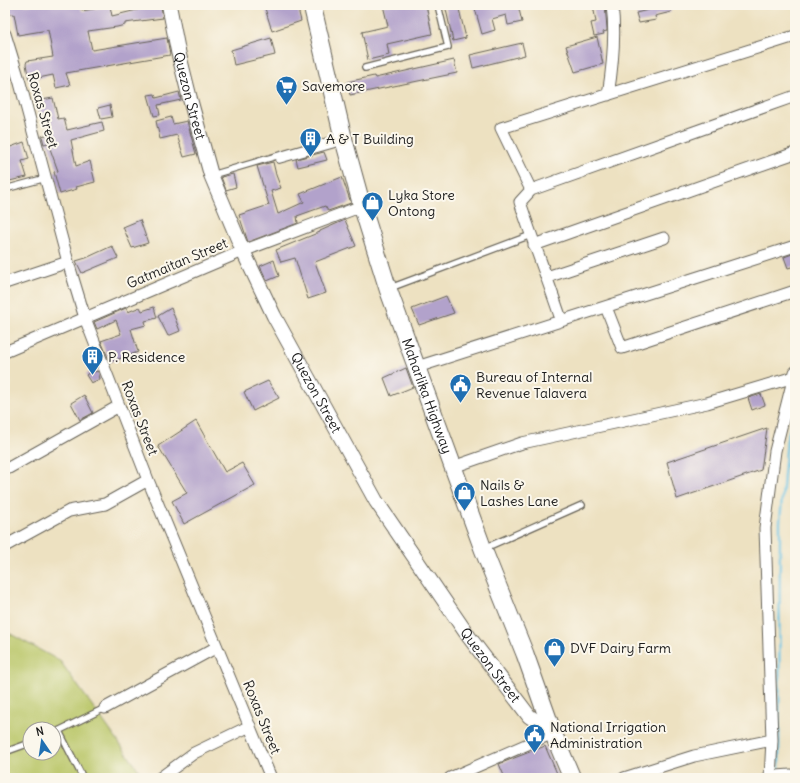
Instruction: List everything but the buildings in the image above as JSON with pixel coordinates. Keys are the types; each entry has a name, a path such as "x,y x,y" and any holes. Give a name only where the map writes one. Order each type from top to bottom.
{"main road":[{"name":"Maharlika Highway","path":"312,5 344,139 362,206 388,289 483,549 525,654 553,734 572,778"}],"street":[{"name":"Quezon Street","path":"169,5 178,51 211,175 243,251 274,316 376,501 465,631 529,716 553,734"},
{"path":"608,95 614,59 614,23 612,5"},
{"name":"Roxas Street","path":"5,34 85,318 148,480 271,778"},
{"path":"531,190 501,128 795,36"},
{"path":"561,320 520,202 531,190 795,96"},
{"path":"533,240 795,153"},
{"name":"Gatmaitan Street","path":"5,352 243,251 362,206"},
{"path":"547,277 664,238"},
{"path":"417,367 795,246"},
{"path":"5,283 68,262"},
{"path":"606,307 622,348 795,291"},
{"path":"453,467 522,443 708,403 794,374"},
{"path":"792,777 771,777 772,740 764,528 775,451 794,374"},
{"path":"5,470 119,406"},
{"path":"5,546 69,511 105,504 148,480"},
{"path":"105,708 217,647"},
{"path":"160,778 194,753 250,726"},
{"path":"450,778 553,734"},
{"path":"624,778 694,756 772,740"}],"lane":[{"path":"364,68 448,47 438,5"},
{"path":"211,175 344,139"},
{"path":"279,160 344,139"},
{"path":"5,189 46,178"},
{"path":"388,289 533,240"},
{"path":"483,549 582,505"},
{"path":"62,730 105,708"},
{"path":"62,741 83,778"},
{"path":"5,752 22,746"}],"green space":[{"path":"5,631 60,661 143,776 141,778 5,778"}],"waterway":[{"path":"5,53 9,69"},
{"path":"779,773 780,522 787,439 795,411"}],"place":[{"name":"Savemore","path":"287,106"},
{"name":"A & T Building","path":"311,158"},
{"name":"Lyka Store Ontong","path":"372,222"},
{"name":"P. Residence","path":"93,376"},
{"name":"Bureau of Internal Revenue Talavera","path":"461,404"},
{"name":"Nails & Lashes Lane","path":"465,512"},
{"name":"DVF Dairy Farm","path":"554,668"},
{"name":"National Irrigation Administration","path":"535,754"}]}
